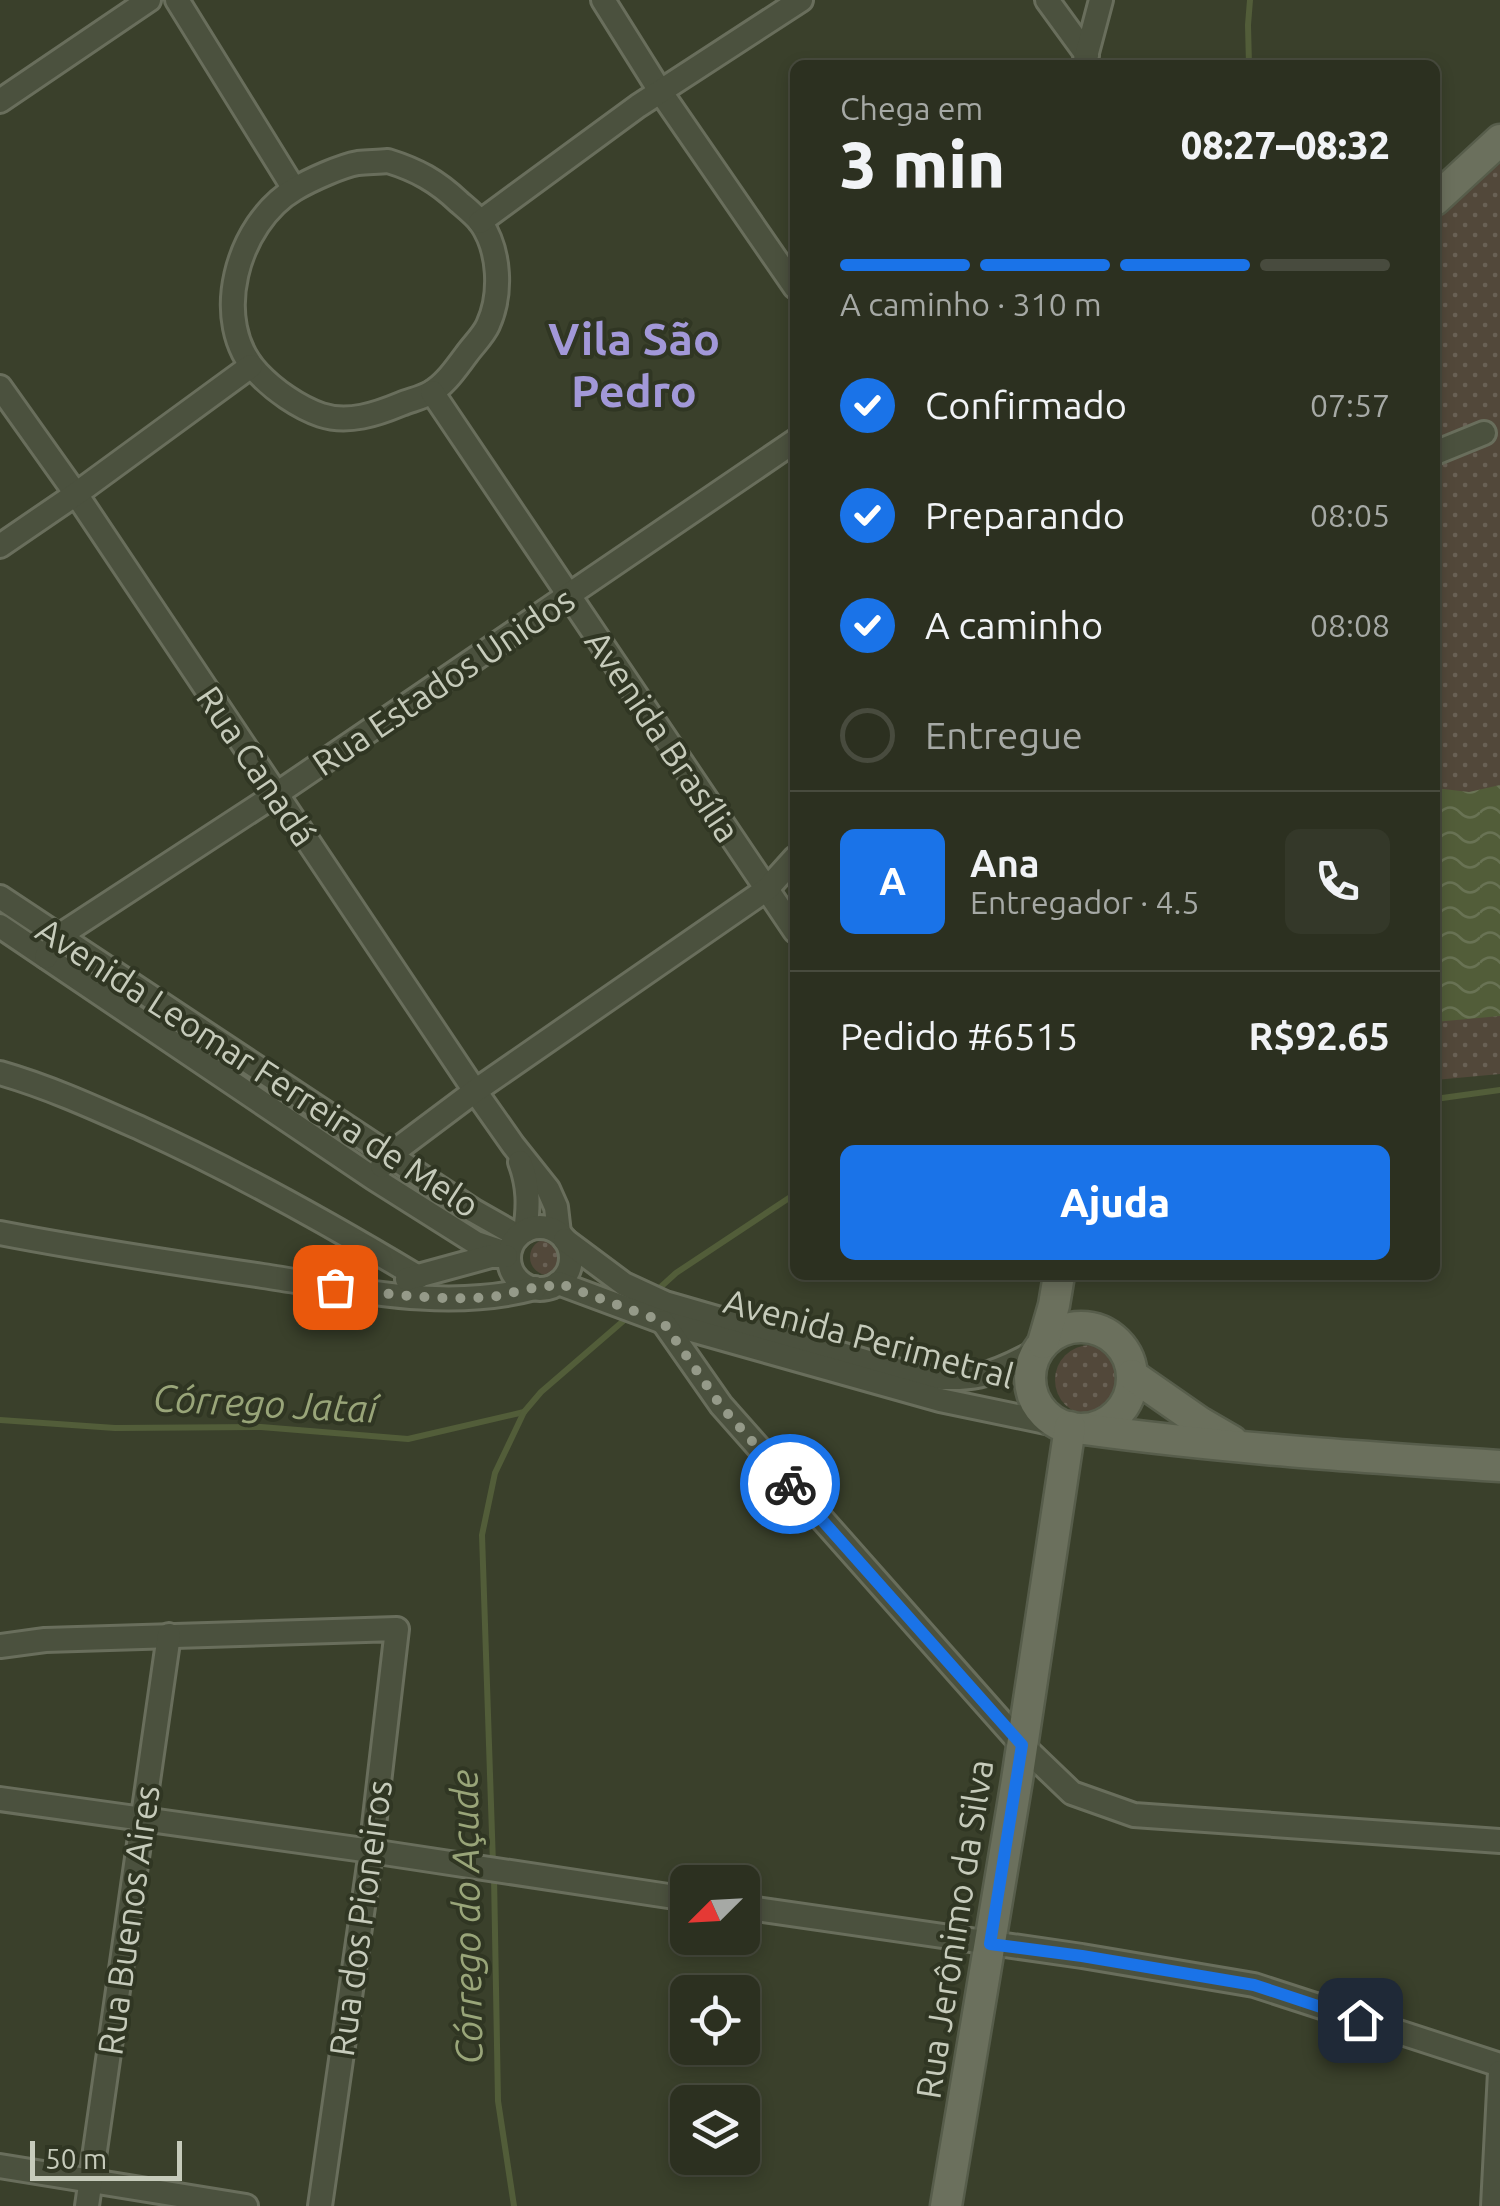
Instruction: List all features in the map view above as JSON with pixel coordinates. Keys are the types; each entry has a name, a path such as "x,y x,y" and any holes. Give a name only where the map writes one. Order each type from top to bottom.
{"main road":[{"path":"1440,195 1500,140"},
{"path":"1040,1347 1068,1328 1083,1326 1111,1336 1122,1347 1132,1374 1124,1406 1100,1426 1073,1427 1050,1418 1039,1406 1030,1376 1054,1306 1058,1280"},
{"name":"Avenida Perimetral","path":"1132,1374 1201,1423 1244,1447"},
{"name":"Rua Jerônimo da Silva","path":"946,2206 1073,1427"},
{"name":"Avenida Perimetral","path":"1073,1427 1244,1447 1500,1466"}],"street":[{"path":"0,102 149,0"},
{"path":"177,0 294,190"},
{"path":"603,0 660,91 790,279"},
{"path":"480,222 660,91 801,0"},
{"path":"1048,0 1086,60"},
{"path":"1086,60 1101,0"},
{"path":"388,161 414,169 438,183 480,222 494,251 497,300 487,328 452,374 432,392 378,414 347,418 322,415 267,382 242,352 232,310 236,276 247,245 267,212 294,190 355,164 388,161"},
{"path":"0,546 251,366"},
{"name":"Rua Canadá","path":"0,387 76,494 476,1092 548,1189 562,1237"},
{"name":"Avenida Brasília","path":"432,392 790,923"},
{"path":"1440,451 1484,432"},
{"name":"Rua Estados Unidos","path":"46,957 59,936 275,795 790,444"},
{"path":"373,1178 391,1154 767,889 790,864"},
{"name":"Avenida Leomar Ferreira de Melo","path":"0,897 391,1154 516,1244"},
{"name":"Avenida Leomar Ferreira de Melo","path":"0,926 476,1243 516,1244"},
{"path":"0,1073 78,1100 216,1163 418,1277"},
{"name":"Rua Canadá","path":"514,1145 528,1188 529,1208 516,1244"},
{"path":"359,1290 491,1256 543,1227 646,1295 667,1316 721,1406 1022,1745 1072,1793 1134,1815 1500,1841"},
{"path":"0,1233 84,1250 408,1297 486,1297 546,1286 564,1276 571,1258 562,1237"},
{"path":"516,1244 510,1264 519,1280 667,1316"},
{"name":"Avenida Perimetral","path":"667,1316 917,1376 953,1380 979,1377 1014,1364 1040,1347"},
{"name":"Avenida Perimetral","path":"785,1346 940,1400 1073,1427"},
{"name":"Rua dos Pioneiros","path":"169,1634 396,1629 371,1851 320,2206"},
{"path":"0,1646 169,1634"},
{"name":"Rua Buenos Aires","path":"87,2206 169,1634"},
{"path":"0,1799 670,1895"},
{"path":"760,1910 1254,1985 1500,2069 1493,2206"},
{"path":"0,2166 246,2206"}],"shaded area":[{"path":"1500,159 1500,1074 1440,1080 1440,212"},
{"path":"548,1239 561,1244 566,1257 561,1270 548,1275 535,1270 530,1257 535,1244"},
{"path":"1090,1345 1114,1356 1125,1380 1114,1404 1090,1415 1066,1404 1055,1380 1066,1356"}],"water":[{"path":"1500,785 1500,1016 1440,1022 1440,789 1469,792"}],"waterway":[{"path":"1249,60 1250,0"},
{"name":"Córrego Jataí","path":"1440,1098 1500,1090"},
{"name":"Córrego Jataí","path":"653,1294 676,1273 790,1197"},
{"path":"493,1864 482,1535 495,1473 524,1412 541,1392 629,1316"},
{"name":"Córrego Jataí","path":"0,1420 115,1428 261,1427 408,1439 524,1412"},
{"name":"Córrego do Açude","path":"494,1876 498,2101 514,2206"}],"way so far":[{"path":"335,1287 408,1297 486,1297 558,1283 663,1322 721,1406 790,1484"}],"district":[{"name":"Vila São Pedro","path":"634,364"}],"route":[{"path":"790,1484 1022,1745 990,1944 1254,1985 1360,2020"}]}
